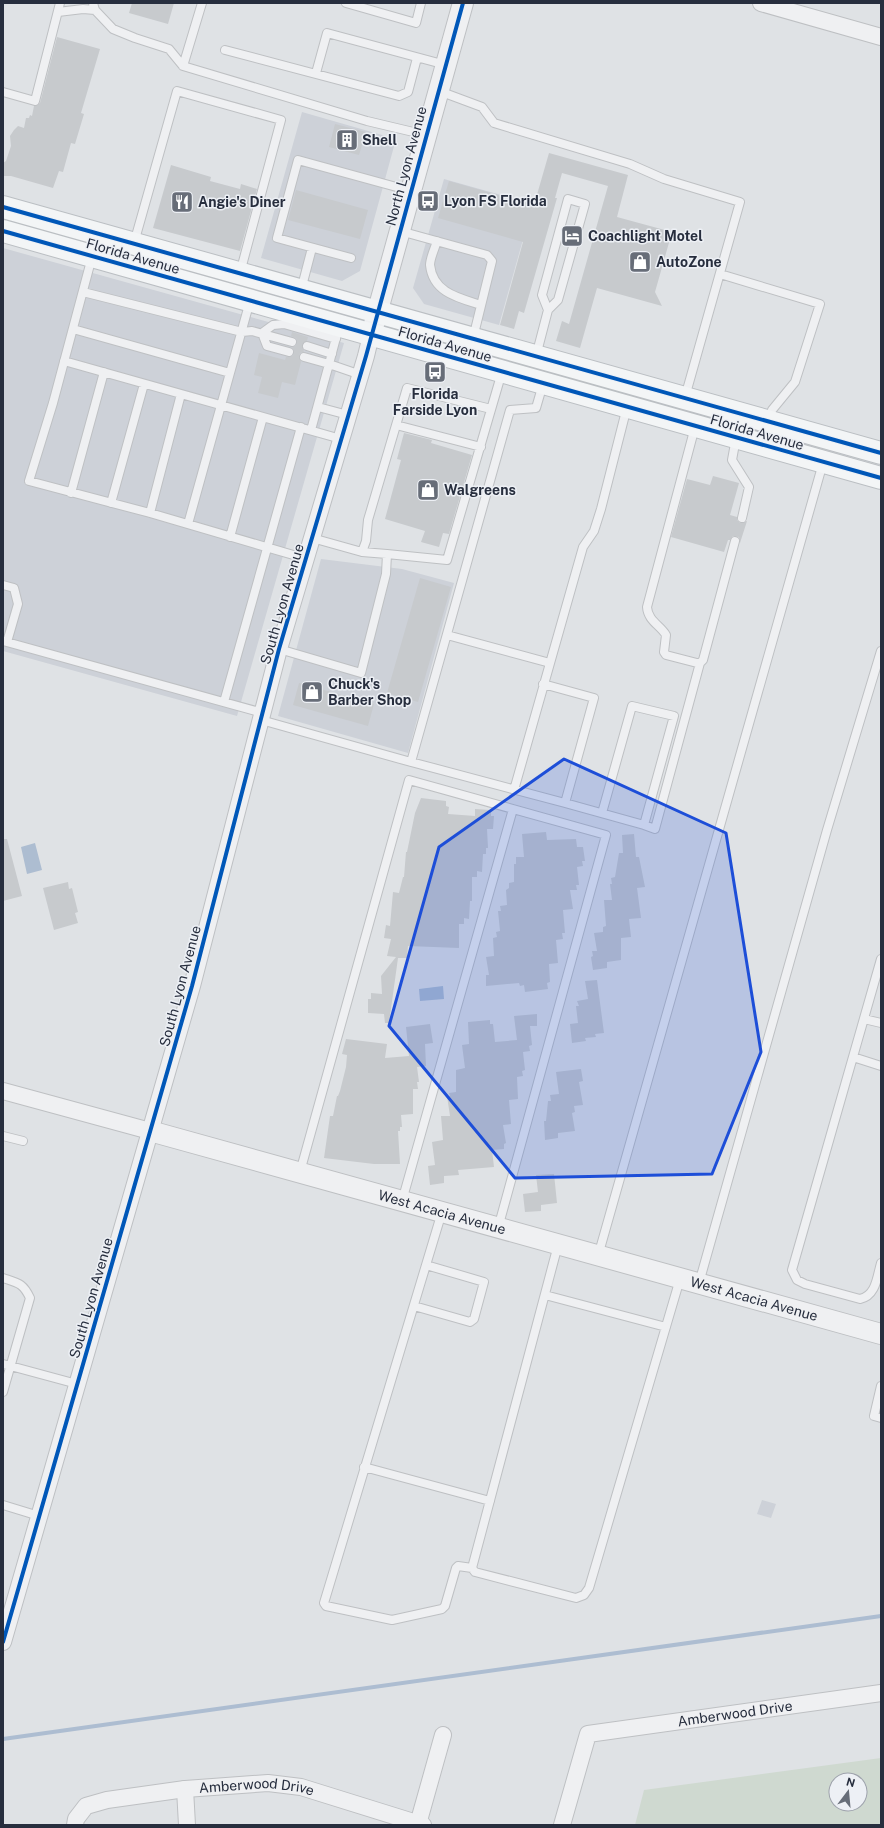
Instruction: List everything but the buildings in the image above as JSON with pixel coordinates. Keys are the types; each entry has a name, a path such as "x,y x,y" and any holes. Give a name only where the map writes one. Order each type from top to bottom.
{"main road":[{"name":"Florida Avenue","path":"3,207 881,453"},
{"name":"Florida Avenue","path":"3,231 250,301 338,332 371,334 881,478"},
{"path":"695,426 753,432 881,466"}],"street":[{"name":"North Lyon Avenue","path":"371,334 463,3"},
{"path":"761,3 881,37"},
{"name":"South Lyon Avenue","path":"3,1642 192,986 280,649 361,375 371,334"},
{"name":"West Acacia Avenue","path":"3,1090 881,1334"},
{"name":"Amberwood Drive","path":"562,1825 588,1734 881,1693"},
{"path":"420,1824 443,1735"},
{"name":"Amberwood Drive","path":"75,1825 76,1819 86,1806 107,1800 185,1789 268,1783 301,1787 420,1824"},
{"path":"185,1789 188,1825"}],"lane":[{"path":"3,92 35,101 60,3"},
{"path":"182,66 202,3"},
{"path":"346,3 416,23 421,3"},
{"path":"58,12 94,7 113,29 169,49 182,66 367,120 426,135"},
{"path":"316,73 327,34 446,65"},
{"path":"225,50 399,96 408,92 417,58"},
{"path":"439,90 482,107 494,123 630,164 664,179 740,202 685,398"},
{"path":"134,244 177,91 281,120 240,274"},
{"path":"351,258 277,238 298,160 411,191"},
{"path":"536,357 548,310 558,300 585,204 568,200 542,295 548,310"},
{"path":"400,231 487,255 492,261 473,339"},
{"path":"437,241 430,265 435,278 444,292 481,305"},
{"path":"301,291 312,248"},
{"path":"92,256 73,329 29,481 150,513 307,559"},
{"path":"720,274 820,304 795,382 772,410 769,422"},
{"path":"82,292 242,332 252,331 292,342"},
{"path":"188,524 250,301"},
{"path":"262,333 273,325 284,324 338,332 311,430"},
{"path":"73,329 230,373"},
{"path":"262,333 267,346 289,352"},
{"path":"307,346 332,354"},
{"path":"304,356 361,375"},
{"path":"64,361 341,439"},
{"path":"312,538 362,552 447,560 481,448 502,371"},
{"path":"71,493 104,372"},
{"path":"411,762 510,410 536,408 544,383"},
{"path":"111,503 144,384"},
{"path":"362,552 366,541 368,520 407,388 491,409"},
{"path":"150,513 181,394"},
{"path":"514,790 583,547 594,531 601,509 627,406"},
{"path":"318,407 348,415"},
{"path":"230,537 263,417"},
{"path":"396,425 481,448"},
{"path":"695,426 647,607 652,621 666,635 664,652 666,655 700,663"},
{"path":"224,702 301,427"},
{"path":"736,437 732,460 750,486 742,518"},
{"path":"598,1256 824,462"},
{"path":"3,585 14,588 18,604 5,642 224,702 262,716 411,762 655,828 735,541"},
{"path":"280,649 361,673 386,574 387,554"},
{"path":"447,636 550,663"},
{"path":"442,1212 324,1603 326,1606 392,1620 442,1609 445,1606 456,1568 458,1566 472,1568 475,1572 576,1598 584,1595 589,1588 666,1327 690,1281 881,651"},
{"path":"543,684 594,698 565,803"},
{"path":"602,814 632,706 674,716 644,825"},
{"path":"300,1173 409,780 606,835 498,1228"},
{"path":"401,1201 513,809"},
{"path":"881,960 792,1270 797,1280 805,1284 860,1299 865,1298 872,1293 881,1263"},
{"path":"864,1019 881,1024"},
{"path":"853,1057 881,1066"},
{"path":"3,1136 23,1141"},
{"path":"472,1568 546,1295 558,1244"},
{"path":"414,1306 470,1322 474,1319 484,1282 426,1265"},
{"path":"3,1278 20,1283 30,1298 7,1365 3,1392"},
{"path":"546,1295 666,1327"},
{"path":"7,1365 77,1384"},
{"path":"881,1386 874,1416 881,1418"},
{"path":"364,1467 490,1501"},
{"path":"3,1505 39,1516"}],"highlighted area":[{"path":"564,759 726,833 761,1052 712,1174 515,1178 389,1026 439,847"}],"shaded area":[{"path":"302,112 396,139 360,271 342,281 261,258"},
{"path":"444,179 533,204 499,325 424,304 413,288"},
{"path":"3,248 344,343 237,716 3,651"},
{"path":"321,559 402,569 454,583 408,753 278,716"},
{"path":"762,1500 776,1504 771,1518 757,1514"},
{"path":"881,1758 881,1825 635,1825 644,1790"}],"water":[{"path":"35,843 42,870 27,874 21,847"},
{"path":"443,986 444,999 420,1001 419,989"}],"waterway":[{"path":"3,1739 881,1616"}],"cycle path":[{"path":"3,1642 192,986 279,649 366,356 463,3"},
{"path":"3,207 881,453"},
{"path":"3,231 881,478"}],"place":[{"name":"Shell","path":"347,140"},
{"name":"Lyon FS Florida","path":"428,201"},
{"name":"Angie's Diner","path":"182,202"},
{"name":"Coachlight Motel","path":"572,236"},
{"name":"AutoZone","path":"640,262"},
{"name":"Florida Farside Lyon","path":"435,372"},
{"name":"Walgreens","path":"428,490"},
{"name":"Chuck's Barber Shop","path":"312,692"}]}
